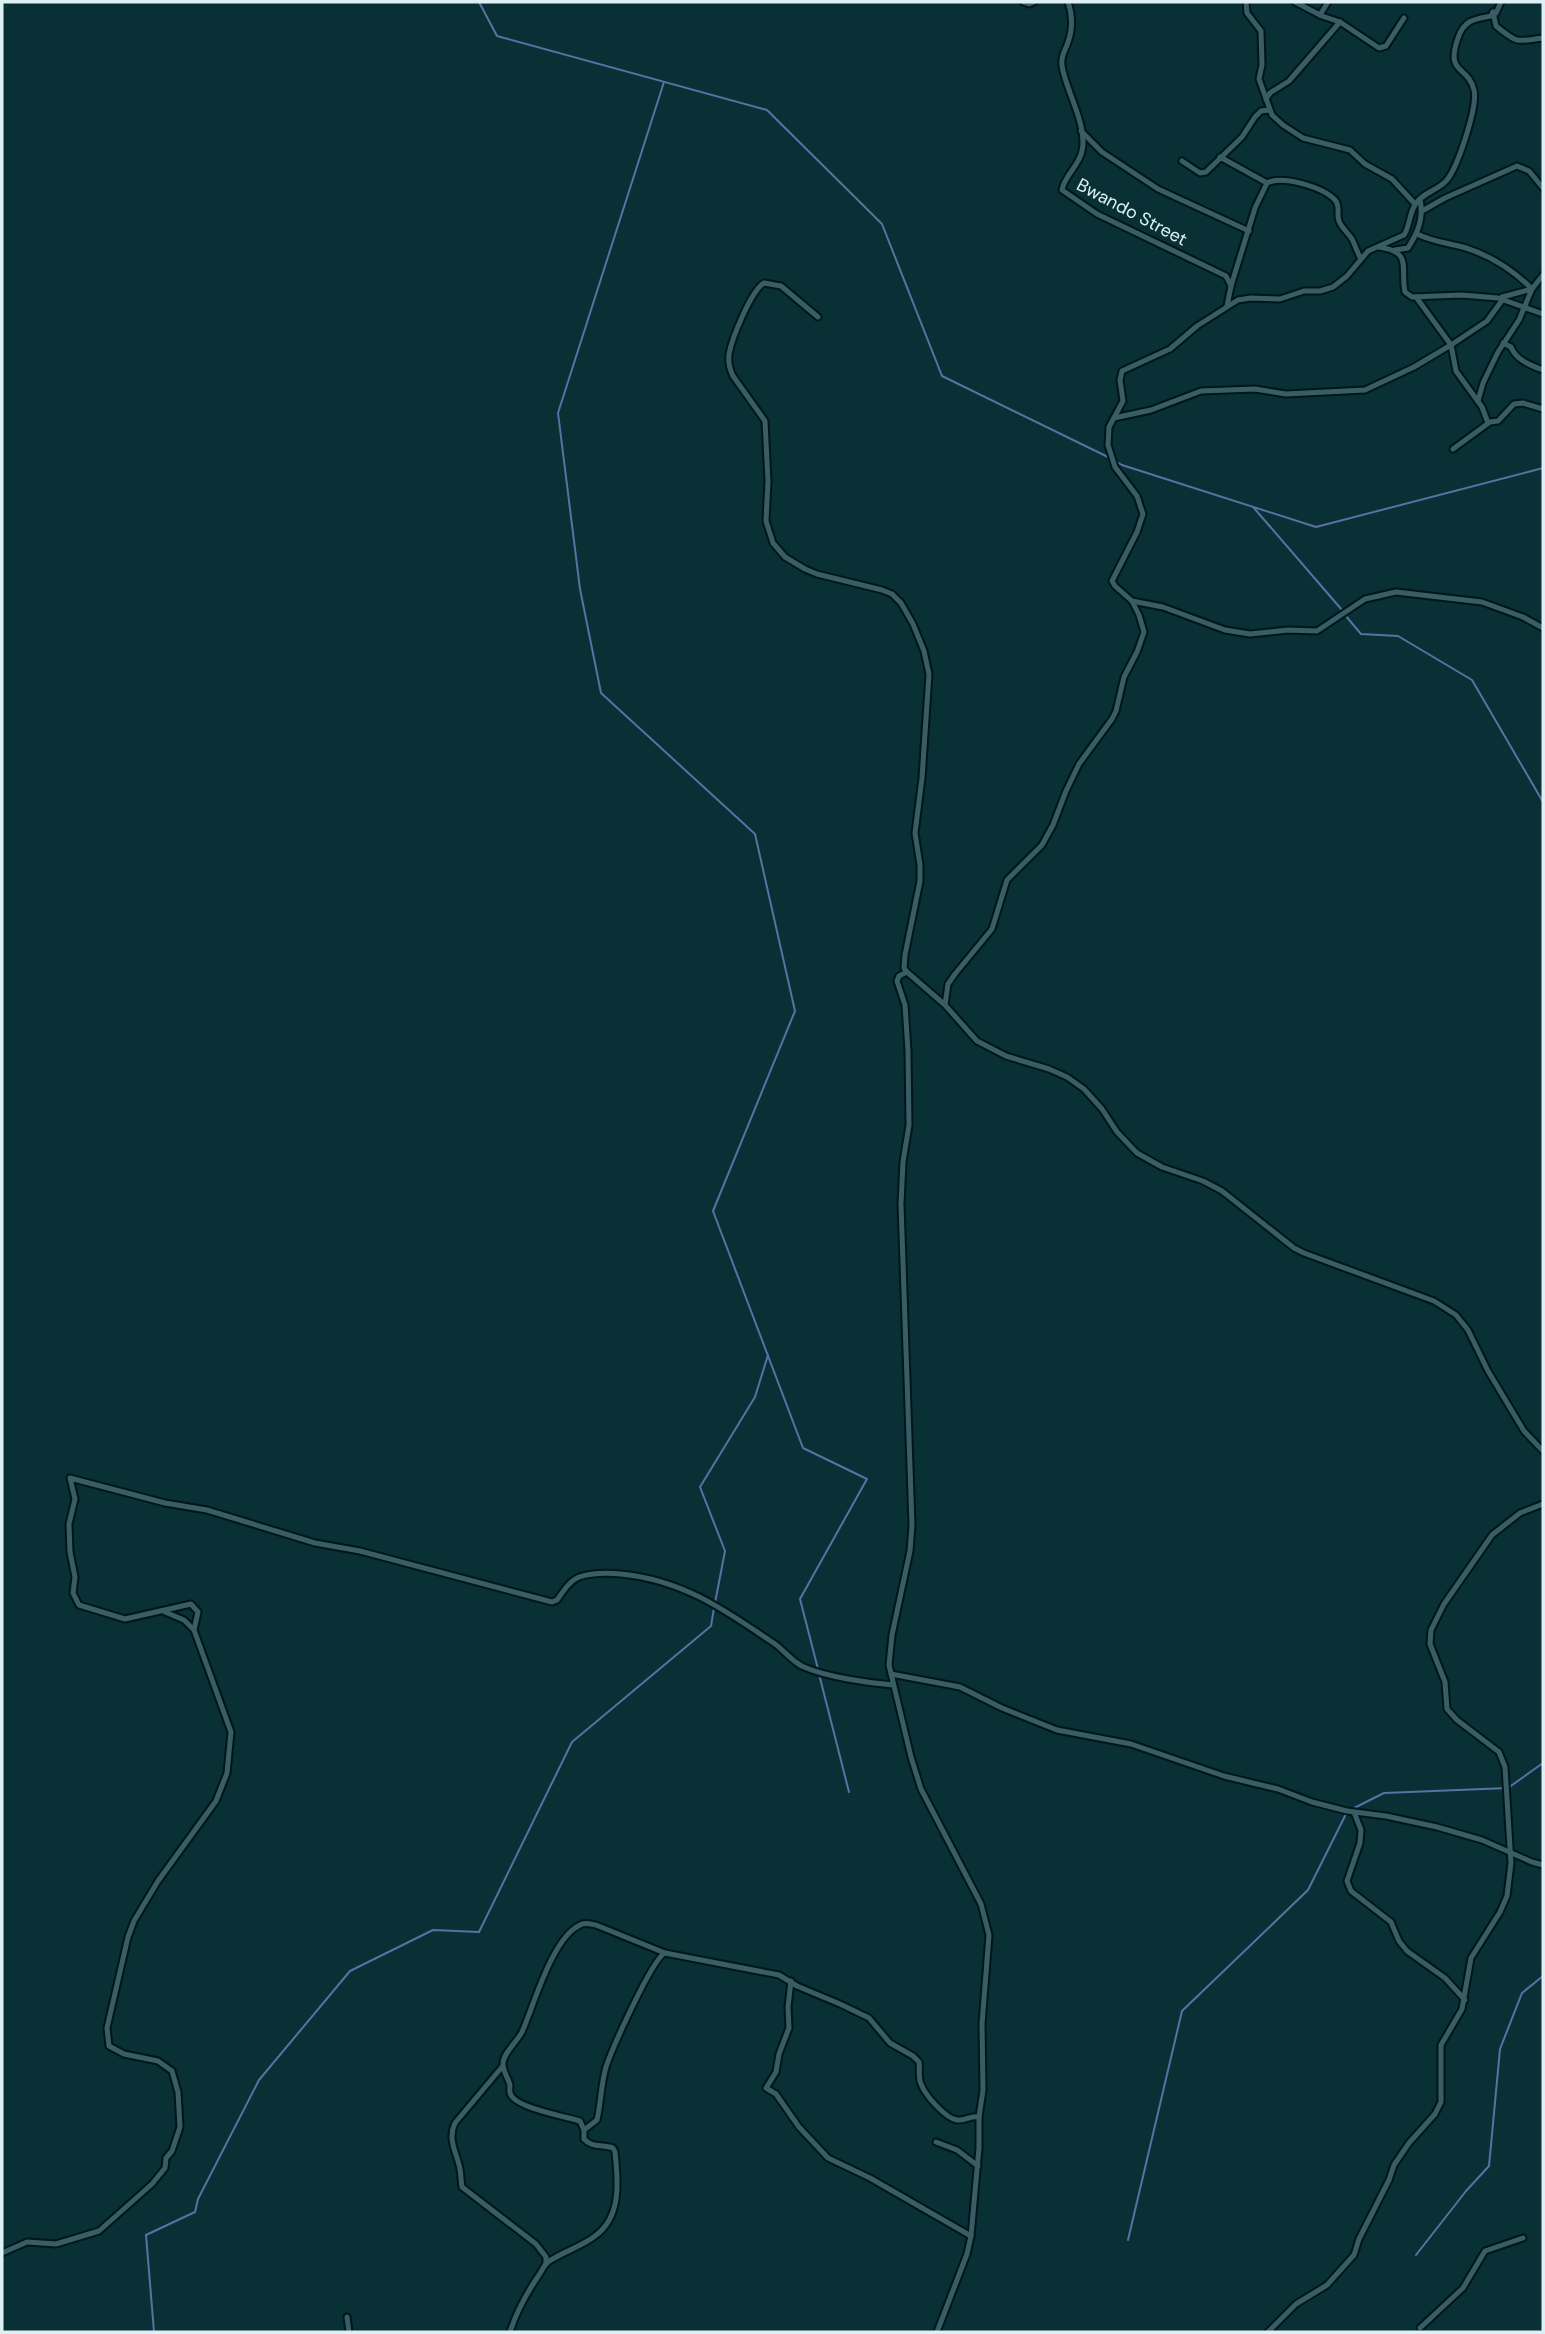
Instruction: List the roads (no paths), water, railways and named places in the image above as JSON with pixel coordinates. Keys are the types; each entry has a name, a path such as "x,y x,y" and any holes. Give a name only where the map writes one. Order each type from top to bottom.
{"street":[{"path":"1023,2 1034,2"},
{"name":"Bwando Street","path":"1068,2 1072,24 1062,59 1081,131 1082,152 1063,183 1062,190 1097,214 1226,276 1231,286"},
{"path":"1246,2 1247,13 1261,31 1262,65 1259,79 1269,110 1283,125 1303,138 1350,150 1365,164 1392,179 1418,202 1422,211 1418,234 1408,248 1404,261 1405,292 1412,297 1462,295 1500,299 1540,313"},
{"path":"1295,2 1340,22 1381,48 1387,46 1404,18"},
{"path":"1320,15 1328,2"},
{"path":"1395,250 1408,229 1418,202 1447,180 1458,157 1473,110 1474,89 1456,66 1454,59 1458,38 1467,22 1491,16 1493,12 1496,13 1501,2"},
{"path":"1493,12 1496,26 1515,40 1526,42 1543,38"},
{"path":"1266,99 1270,93 1289,81 1340,22"},
{"path":"1182,161 1202,174 1242,137 1261,111 1269,110"},
{"path":"1081,131 1102,152 1158,189 1249,231"},
{"path":"1220,157 1267,183"},
{"path":"1422,211 1517,166 1529,171 1543,188"},
{"path":"1227,306 1255,208 1267,183 1276,180 1309,185 1333,198 1339,208 1339,223 1354,242 1361,259"},
{"path":"1418,234 1493,259 1517,274 1531,291 1531,302 1540,313"},
{"path":"945,1005 948,984 992,929 1006,880 1042,845 1079,764 1112,719 1125,677 1144,632 1132,601 1112,581 1137,532 1143,514 1140,503 1110,456 1107,436 1123,401 1120,380 1122,371 1170,349 1197,326 1243,299 1280,299 1304,291 1328,290 1347,276 1361,259 1376,247 1402,236"},
{"path":"1376,247 1395,250 1408,248"},
{"path":"1395,250 1404,261"},
{"path":"1478,401 1486,376 1503,343 1519,320 1531,291 1543,275"},
{"path":"818,317 781,286 764,283 754,293 736,335 729,355 729,368 765,421 768,481 766,521 774,543 786,557 805,569 892,594 901,603 913,624 927,663 929,686 915,833 920,881 904,968 945,1005 977,1041 1006,1056 1049,1069 1084,1088 1129,1146 1148,1160 1222,1191 1294,1248 1434,1301 1456,1315 1468,1330 1524,1431 1543,1451"},
{"path":"1114,418 1151,410 1201,391 1255,389 1286,394 1364,390 1414,367 1488,321 1500,299 1531,291"},
{"path":"1416,297 1451,345 1456,371 1478,401 1488,423"},
{"path":"1503,343 1511,347 1516,357 1543,370"},
{"path":"1453,449 1488,423 1501,418 1514,404 1523,403 1543,409"},
{"path":"1132,601 1163,607 1238,634 1250,634 1288,630 1317,631 1365,599 1396,592 1482,602 1523,617 1543,628"},
{"path":"907,972 899,976 897,981 905,1005 908,1051 909,1125 903,1162 901,1204 912,1525 889,1665 921,1788 971,1884 986,1919 989,1935 982,2024 983,2090 971,2236 967,2254 937,2332"},
{"path":"194,1630 198,1612 191,1604 121,1618 84,1608 76,1601 73,1593 75,1577 70,1552 69,1524 75,1499 70,1478 165,1503 207,1510 315,1543 360,1551 552,1602 558,1600 570,1583 579,1577 614,1573 655,1578 684,1588 715,1605 778,1646 803,1667 851,1679 893,1685"},
{"path":"1268,2332 1296,2304 1327,2285 1354,2255 1394,2165 1439,2109 1442,2093 1441,2045 1460,2014 1465,2000 1471,1958 1507,1896 1511,1863 1505,1768 1499,1752 1457,1720 1447,1709 1445,1682 1430,1644 1431,1630 1444,1604 1492,1535 1520,1513 1543,1504"},
{"path":"2,2253 27,2242 56,2244 95,2233 103,2228 159,2177 180,2127 178,2092 169,2067 158,2061 124,2054 109,2046 107,2028 134,1921 158,1881 216,1801 227,1773 231,1732 194,1630 184,1620 162,1611"},
{"path":"891,1674 960,1687 1002,1708 1058,1730 1131,1744 1216,1774 1278,1789 1312,1802 1437,1827 1482,1840 1543,1865"},
{"path":"1354,1812 1361,1830 1360,1843 1348,1881 1350,1891 1386,1917 1407,1951 1446,1978 1465,2000"},
{"path":"546,2264 546,2257 536,2244 462,2187 452,2134 455,2123 502,2067 520,2035 550,1962 566,1937 580,1925 596,1925 665,1953 779,1975 810,1993 840,2004 869,2018 890,2043 916,2058 920,2067 920,2082 943,2113 959,2120 979,2117"},
{"path":"584,2130 597,2120 609,2060 647,1977 659,1956 665,1953"},
{"path":"791,1981 789,2028 779,2054 776,2072 766,2088 776,2094 799,2127 828,2158 870,2178 971,2236"},
{"path":"502,2067 514,2099 549,2114 580,2121 584,2138 590,2144 613,2148 619,2180 616,2203 605,2227 596,2236 546,2264 519,2306 510,2332"},
{"path":"936,2142 957,2150 978,2166"},
{"path":"1420,2328 1463,2288 1485,2251 1523,2238"},
{"path":"346,2317 349,2332"}],"waterway":[{"path":"479,2 497,36 767,110 882,224 942,376 1110,458"},
{"path":"664,82 558,413 580,589 601,693 755,834 795,1011 713,1211 803,1448 867,1479 800,1599 818,1669"},
{"path":"1115,461 1316,527 1543,468"},
{"path":"1254,508 1342,610"},
{"path":"1345,615 1361,634 1398,636 1472,680 1543,802"},
{"path":"715,1603 725,1551 700,1487 755,1397 768,1355"},
{"path":"154,2332 146,2235 195,2212 198,2199 259,2080 350,1971 433,1930 479,1932 572,1742 711,1626 714,1608"},
{"path":"819,1674 849,1792"},
{"path":"1350,1810 1384,1793 1508,1788 1543,1763"},
{"path":"1128,2240 1182,2011 1308,1890 1346,1814"},
{"path":"1416,2255 1489,2166 1500,2049 1522,1993 1543,1976"}]}
